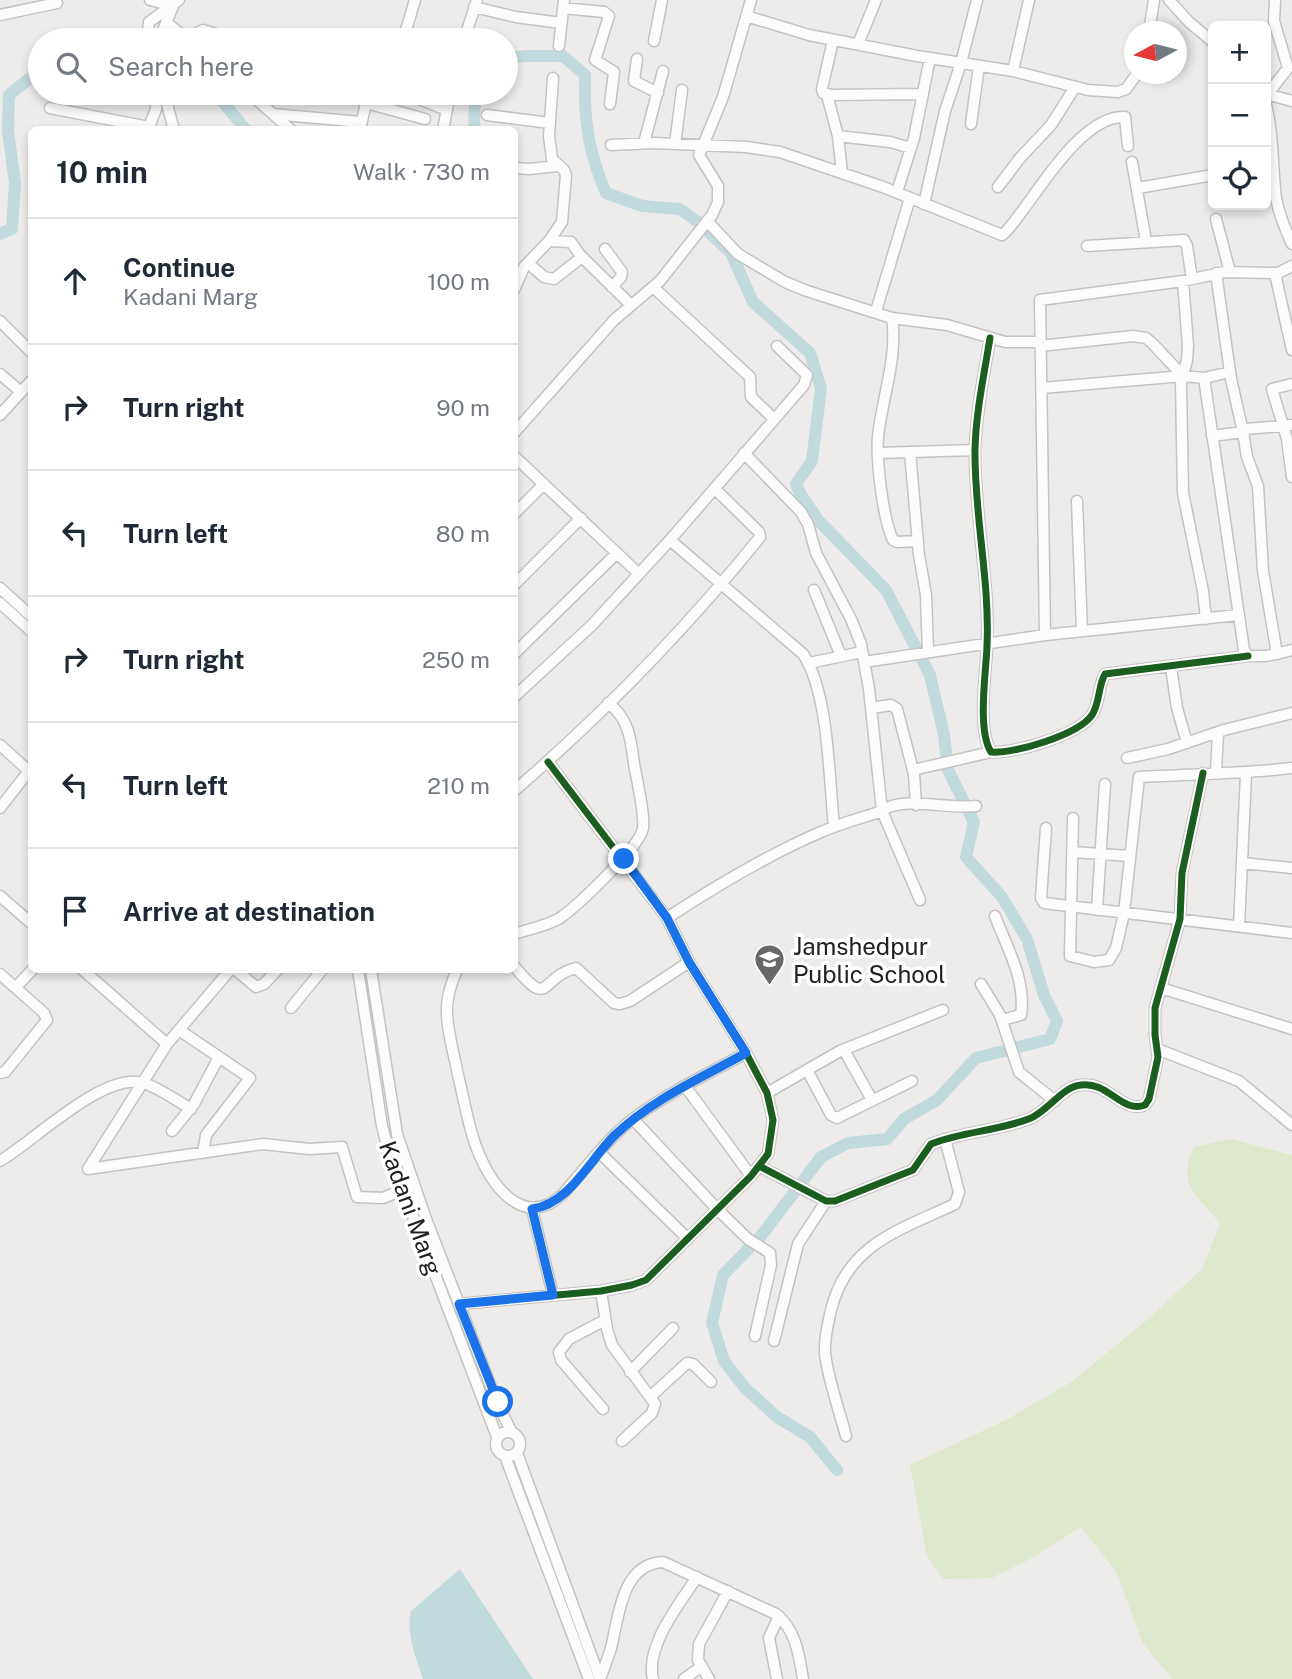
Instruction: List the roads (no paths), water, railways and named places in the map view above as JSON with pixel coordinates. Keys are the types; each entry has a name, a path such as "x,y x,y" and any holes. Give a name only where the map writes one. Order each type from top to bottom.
{"street":[{"path":"15,0 16,12"},
{"path":"150,0 176,3"},
{"path":"407,28 415,0"},
{"path":"654,41 662,0"},
{"path":"518,428 614,320 660,281 704,226 718,202 720,194 714,177 700,160 702,146 723,97 751,0"},
{"path":"858,44 876,0"},
{"path":"924,204 948,100 961,64 977,0"},
{"path":"1013,71 1029,0"},
{"path":"1151,21 1154,0"},
{"path":"1169,0 1189,22 1208,37"},
{"path":"1271,88 1287,68 1274,21 1275,0"},
{"path":"467,28 474,2 516,17 561,23"},
{"path":"0,15 57,3"},
{"path":"164,28 176,3"},
{"path":"148,28 149,22 176,3"},
{"path":"559,46 563,4 604,12 609,16 595,60 614,72 610,104"},
{"path":"746,16 809,36 1013,71 1088,90 1118,92 1132,84"},
{"path":"166,22 174,28"},
{"path":"834,40 822,89 827,95 838,136 842,173"},
{"path":"897,192 911,148 930,58"},
{"path":"638,59 634,81 658,93"},
{"path":"971,124 979,66"},
{"path":"644,143 663,71"},
{"path":"518,271 549,241 562,222 565,211 566,175 552,159 550,123 553,78"},
{"path":"999,187 1020,158 1051,125 1075,87"},
{"path":"675,144 682,90"},
{"path":"827,95 923,94"},
{"path":"1271,95 1292,101"},
{"path":"149,126 156,105"},
{"path":"167,105 173,126"},
{"path":"264,105 287,126"},
{"path":"273,114 361,126 367,105"},
{"path":"389,105 425,118"},
{"path":"434,105 447,110"},
{"path":"444,126 448,105"},
{"path":"50,107 139,126"},
{"path":"487,115 550,123"},
{"path":"611,145 675,144 746,147 780,152 897,192 1002,235 1061,160 1093,128 1117,117 1125,117 1128,146"},
{"path":"838,136 890,142 911,148"},
{"path":"1271,142 1276,198 1282,222 1292,244"},
{"path":"1132,162 1146,241"},
{"path":"518,168 558,166"},
{"path":"1138,188 1208,176"},
{"path":"876,312 910,198"},
{"path":"1216,219 1230,272"},
{"path":"704,226 738,254 785,282 892,318 947,325 1015,343 1146,338 1183,376"},
{"path":"1087,246 1184,240 1188,246 1188,346 1183,376 1183,493 1206,619"},
{"path":"549,241 571,242 582,257 631,305"},
{"path":"605,249 622,272 612,287"},
{"path":"528,263 544,277 554,279 582,257"},
{"path":"1045,635 1039,305 1043,299 1187,280 1216,273 1278,273 1292,266"},
{"path":"1216,273 1230,372 1247,457 1260,495 1264,571 1277,654"},
{"path":"1278,273 1276,278 1292,350"},
{"path":"653,287 750,377 751,397 774,419"},
{"path":"892,318 891,359 878,437 878,453 889,533 894,541 918,541"},
{"path":"0,321 28,350"},
{"path":"990,338 975,450 984,550 987,644 984,708 986,741 991,752"},
{"path":"518,693 592,625 715,489 807,380 803,371 777,346"},
{"path":"1042,388 1183,376 1205,377 1230,372"},
{"path":"0,374 20,392"},
{"path":"1205,377 1238,615 1244,650 1248,656"},
{"path":"0,415 28,384"},
{"path":"1292,384 1272,389 1287,426 1292,477"},
{"path":"1212,436 1244,432 1246,429 1287,426"},
{"path":"878,453 975,450"},
{"path":"910,452 926,595 926,653"},
{"path":"744,453 801,512 808,524 816,553 851,619 863,657 883,811 920,900"},
{"path":"518,460 639,574"},
{"path":"518,510 544,484"},
{"path":"518,788 639,673 722,584 760,535 715,489"},
{"path":"1077,501 1082,631"},
{"path":"518,581 581,518"},
{"path":"670,540 803,654 809,663 817,680 821,699 834,827"},
{"path":"518,650 617,553"},
{"path":"0,588 28,613"},
{"path":"814,590 841,656"},
{"path":"0,603 28,628"},
{"path":"809,663 841,656 908,655 1045,635 1238,615"},
{"path":"913,770 1044,743 1083,723 1094,711 1105,674 1248,656 1255,658 1292,650"},
{"path":"1171,667 1177,708 1187,743"},
{"path":"518,932 560,918 624,859 639,841 644,827 626,722 618,710 608,703"},
{"path":"871,708 891,705 896,707 913,770 916,805"},
{"path":"1127,758 1292,713"},
{"path":"1216,772 1218,733"},
{"path":"0,745 28,768"},
{"path":"459,1304 601,1291 646,1280 751,1176 768,1154 772,1134 773,1120 768,1093 689,962 667,918 548,762"},
{"path":"1073,818 1070,956 1094,962 1110,960 1116,948 1124,913 1139,777 1216,772 1246,774 1292,768"},
{"path":"759,1166 827,1201 835,1201 913,1170 931,1144 1035,1116 1072,1087 1086,1084 1109,1091 1128,1106 1136,1108 1145,1105 1149,1099 1157,1049 1155,1008 1180,919 1182,873 1203,773"},
{"path":"0,808 28,774"},
{"path":"1239,926 1246,774"},
{"path":"1097,910 1105,784"},
{"path":"667,918 756,865 834,827 894,806 976,806"},
{"path":"1046,828 1042,901 1071,907 1292,933"},
{"path":"1073,852 1129,856"},
{"path":"1242,863 1292,867"},
{"path":"0,896 28,920"},
{"path":"995,916 1017,968 1021,1003 1021,1015 1002,1020"},
{"path":"518,971 531,987 536,989 543,988 565,972 576,968 614,1003 620,1004 630,1001 689,962"},
{"path":"16,987 30,973"},
{"path":"86,973 167,1044"},
{"path":"227,973 167,1044 88,1169 263,1144 309,1149 342,1147 357,1197 383,1198 402,1190"},
{"path":"240,973 256,987 264,984 274,973"},
{"path":"291,1008 320,973"},
{"name":"Kadani Marg","path":"358,973 382,1126 402,1190 497,1437"},
{"name":"Kadani Marg","path":"371,973 397,1134 426,1219 511,1431"},
{"path":"456,973 447,1006 448,1027 476,1147 502,1191 520,1205 532,1209 553,1203 633,1119 685,1086 746,1053"},
{"path":"0,974 44,1013 47,1020 5,1072 0,1073"},
{"path":"981,984 1002,1020 1006,1037 1024,1077 1055,1101"},
{"path":"1161,988 1292,1030"},
{"path":"768,1093 844,1050 943,1010"},
{"path":"179,1030 250,1078 206,1135 203,1153"},
{"path":"1157,1049 1239,1082 1292,1125"},
{"path":"844,1050 872,1100"},
{"path":"172,1131 191,1109 219,1057"},
{"path":"807,1070 833,1118 847,1115 912,1081"},
{"path":"0,1161 73,1107 101,1091 127,1083 143,1082 191,1109"},
{"path":"685,1086 751,1176"},
{"path":"633,1119 718,1210 748,1239 770,1252 771,1265 755,1336"},
{"path":"846,1436 825,1350 833,1300 853,1262 891,1234 956,1204 960,1192 945,1139"},
{"path":"599,1152 688,1239"},
{"path":"774,1341 798,1244 827,1201"},
{"path":"532,1209 553,1295"},
{"path":"601,1291 612,1345 655,1404 652,1413 622,1441"},
{"path":"603,1409 561,1360 559,1352 564,1344 579,1332 605,1320"},
{"path":"630,1372 673,1328"},
{"path":"650,1397 687,1363 693,1364 711,1382"},
{"path":"505,1456 517,1453 520,1446 520,1438 511,1431 503,1432 497,1437 497,1450 505,1456 589,1679"},
{"path":"517,1453 601,1679"},
{"path":"601,1679 611,1648 621,1598 643,1567 649,1563 663,1562 783,1619 793,1637 803,1679"},
{"path":"653,1679 652,1665 660,1637 697,1577"},
{"path":"709,1679 697,1654 699,1644 728,1591"},
{"path":"777,1679 769,1638 779,1616"},
{"path":"684,1679 702,1666"}],"water":[{"path":"460,1569 533,1679 423,1679 411,1637 411,1611"}],"waterway":[{"path":"518,57 563,56 585,75 588,136 606,193 642,206 680,209 698,222 731,253 753,302 810,353 821,388 812,461 796,484 819,521 886,590 930,675 944,735 948,770 974,822 966,857 1002,897 1027,939 1044,995 1057,1021 1050,1039 976,1058 937,1100 904,1119 887,1139 848,1143 821,1157 761,1236 723,1275 712,1323 724,1361 745,1388 777,1417 810,1437 837,1470"},
{"path":"0,234 12,229 15,183 8,131 9,95 28,80"},
{"path":"225,105 243,126"},
{"path":"474,126 475,105"}],"place":[{"name":"Jamshedpur Public School","path":"770,987"}]}
